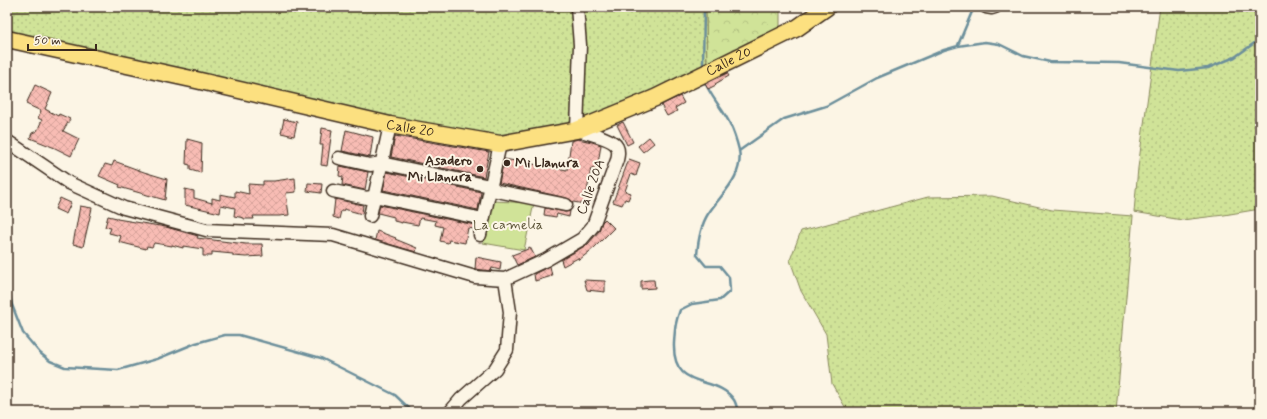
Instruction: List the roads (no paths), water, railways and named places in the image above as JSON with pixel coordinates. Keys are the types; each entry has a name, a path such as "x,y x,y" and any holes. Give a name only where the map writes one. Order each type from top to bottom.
{"main road":[{"name":"Calle 20","path":"7,39 196,80 390,125 500,144 577,130 655,98 797,28 827,7"}],"street":[{"path":"577,7 580,45 577,130"},
{"path":"986,7 995,7"},
{"path":"370,216 390,125"},
{"name":"Calle 20A","path":"505,279 546,260 573,245 582,239 593,226 618,160 618,153 617,147 612,141 577,130"},
{"path":"7,141 69,183 124,208 206,230 333,235 475,277 505,279 510,312 507,350 495,369 461,399 450,412"},
{"path":"480,235 500,144"},
{"path":"338,158 370,165 381,163 490,186 497,191 566,205"},
{"path":"333,191 367,198 374,196 483,219"}],"waterway":[{"path":"703,68 704,7"},
{"path":"958,45 974,7"},
{"path":"739,151 784,119 826,106 877,78 944,50 958,46 985,42 999,44 1023,56 1050,62 1119,63 1179,71 1208,68 1235,57 1260,39"},
{"path":"704,79 709,91 727,118 735,137 740,160 735,177 703,223 697,255 706,266 720,266 729,277 730,291 720,300 692,304 680,310 675,330 675,359 680,369 687,376 717,387 726,392 734,400 738,412"},
{"path":"7,283 12,305 23,333 40,353 50,361 65,367 118,370 157,359 196,343 225,335 239,335 321,358 395,395 413,412"}],"place":[{"name":"Mi Llanura","path":"507,163"},
{"name":"Asadero Mi Llanura","path":"480,169"}],"park label":[{"name":"La camelia","path":"508,225"}]}
